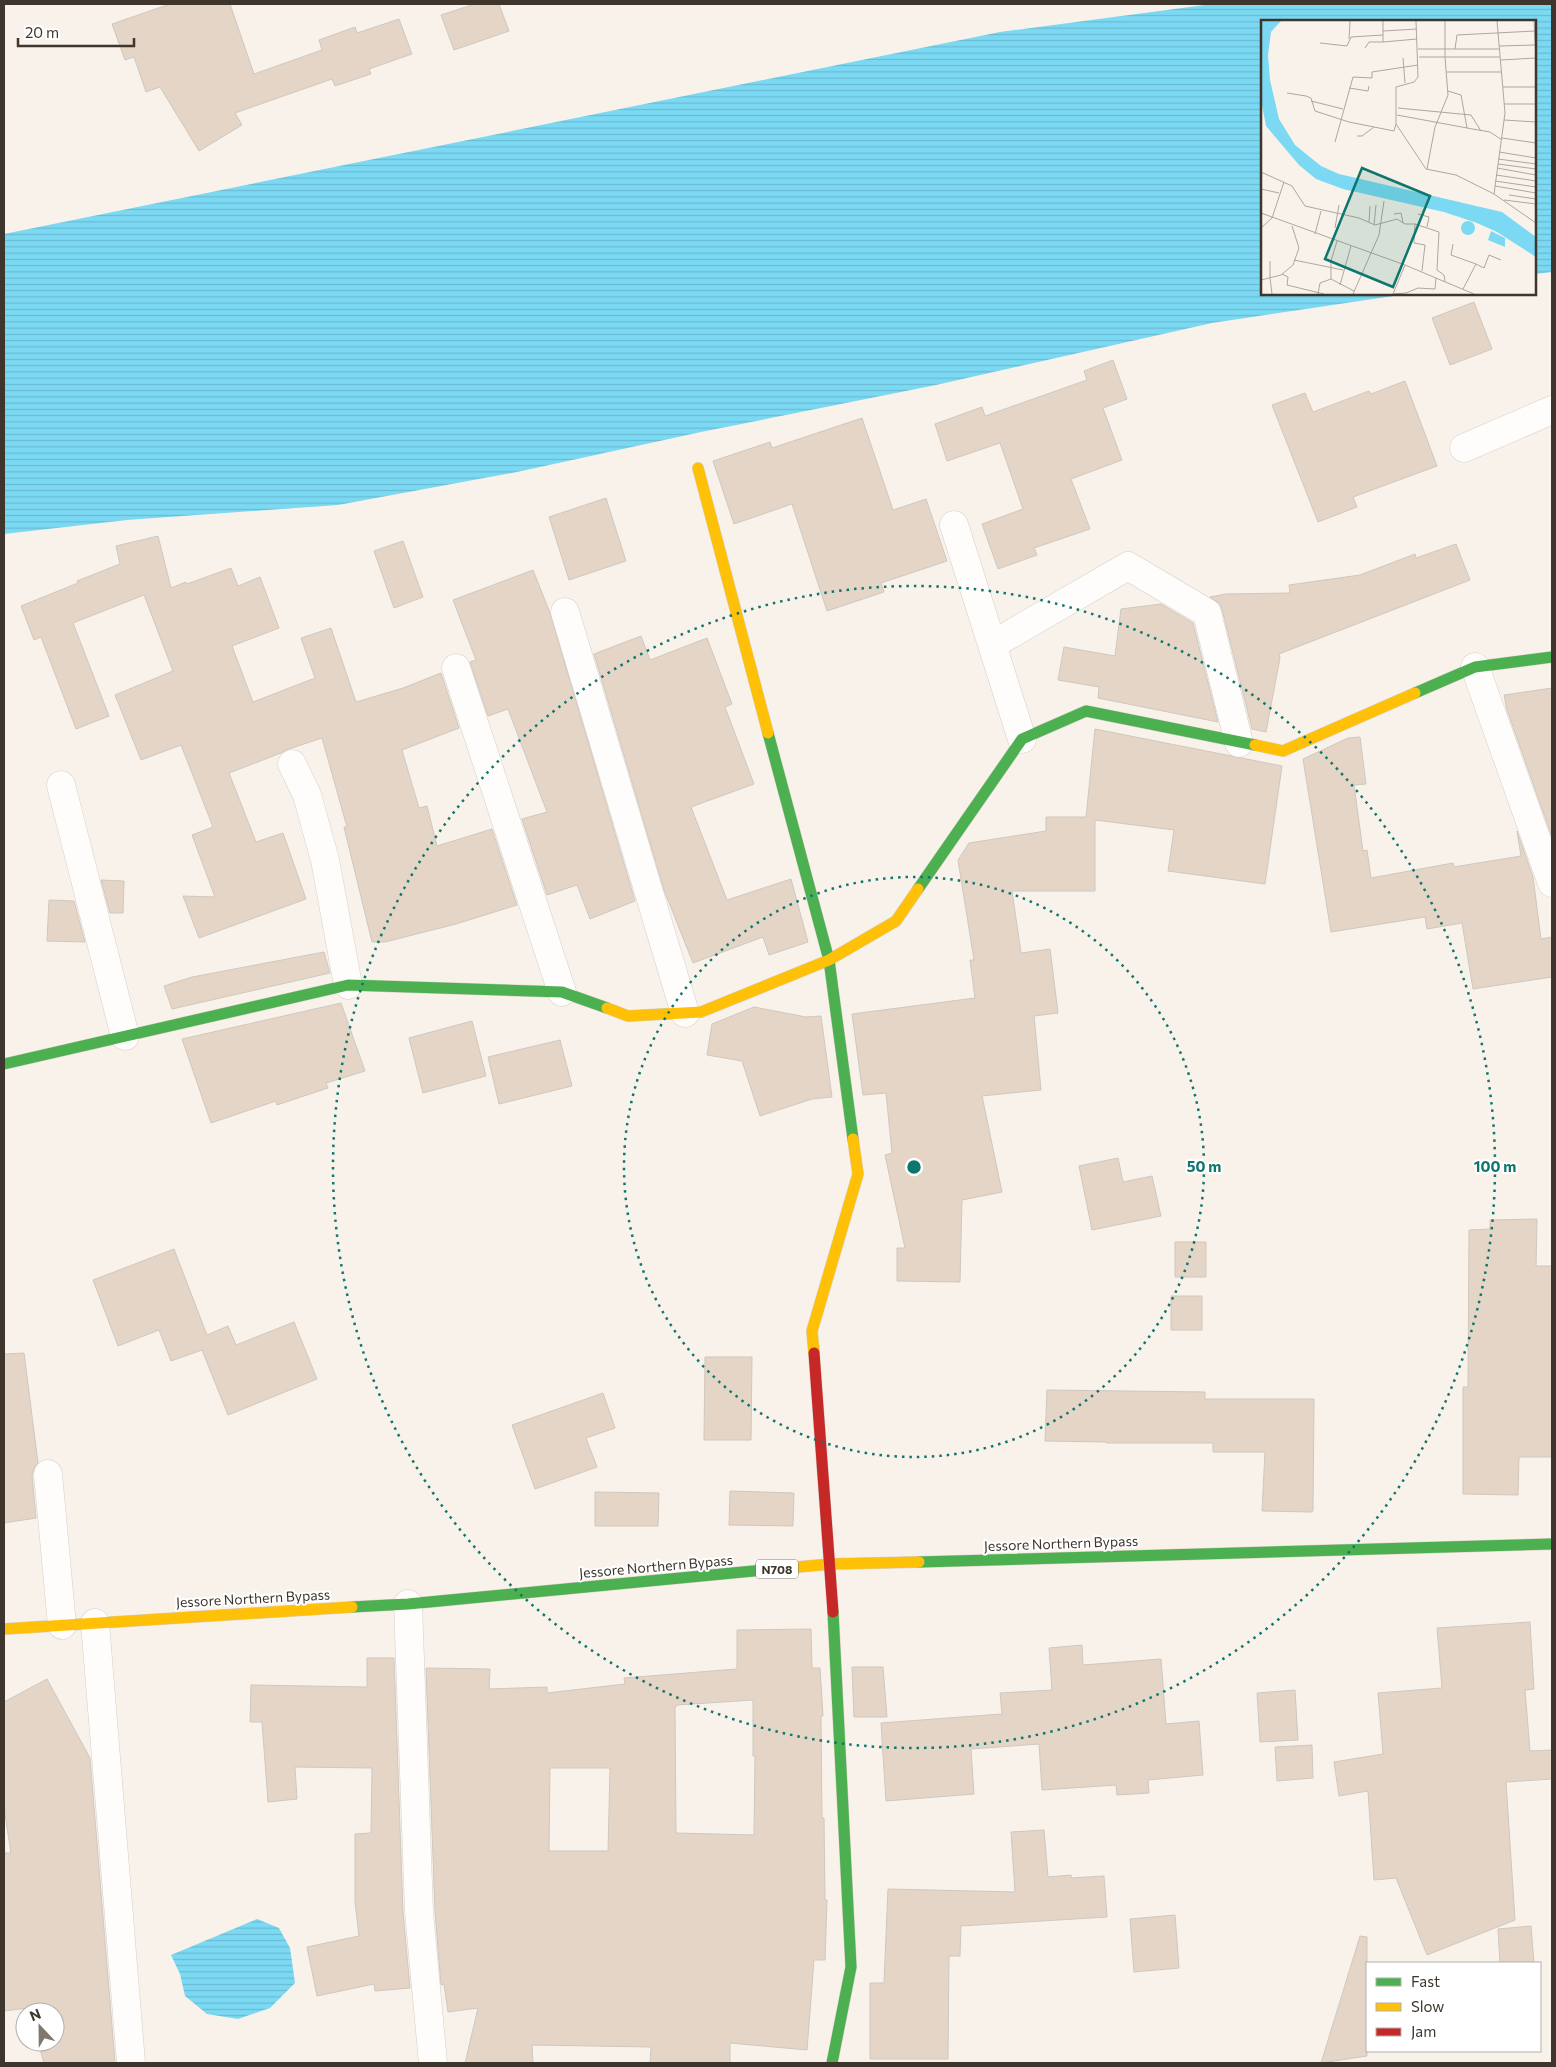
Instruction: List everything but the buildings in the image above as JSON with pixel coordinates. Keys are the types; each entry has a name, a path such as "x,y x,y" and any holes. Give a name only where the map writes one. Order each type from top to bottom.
{"main road":[{"path":"698,468 829,960 858,1174 812,1331 831,1564 851,1967 832,2063"},
{"path":"4,1064 348,986 562,992 628,1016 701,1012 829,960 896,921 1022,739 1086,711 1283,751 1475,667 1552,657"},
{"name":"Jessore Northern Bypass","path":"4,1628 408,1604 831,1564 1552,1544"}],"street":[{"path":"1464,448 1552,410"},
{"path":"954,525 1022,739"},
{"path":"992,645 1128,566 1207,613 1239,743"},
{"path":"565,612 685,1013"},
{"path":"1475,667 1552,883"},
{"path":"456,668 562,992"},
{"path":"292,764 307,795 325,860 348,986"},
{"path":"61,785 126,1036"},
{"path":"48,1474 62,1625"},
{"path":"408,1604 419,1912 433,2063"},
{"path":"95,1623 132,2063"}],"water":[{"path":"1212,4 1552,4 1552,272 1536,274 1536,20 1261,20 1261,295 1400,295 1212,323 936,385 701,432 517,472 338,505 127,520 4,534 4,234 1000,32"},
{"path":"257,1919 279,1928 290,1948 295,1983 270,2008 238,2019 207,2014 185,1996 180,1974 171,1955"}],"traffic: fast":[{"path":"1415,693 1475,667 1552,657"},
{"path":"918,889 1022,739 1086,711 1255,745"},
{"path":"768,733 829,960 853,1139"},
{"path":"4,1064 348,985 562,992 607,1008"},
{"path":"919,1562 1552,1544"},
{"path":"352,1607 408,1604 764,1570"},
{"path":"832,2063 851,1967 833,1612"}],"traffic: slow":[{"path":"698,468 768,733"},
{"path":"1255,745 1283,751 1415,693"},
{"path":"607,1008 628,1016 701,1012 829,960 896,921 918,889"},
{"path":"814,1353 812,1331 858,1174 853,1139"},
{"path":"764,1570 831,1564 919,1562"},
{"path":"4,1629 352,1607"}],"traffic: jam":[{"path":"814,1353 833,1612"}]}
